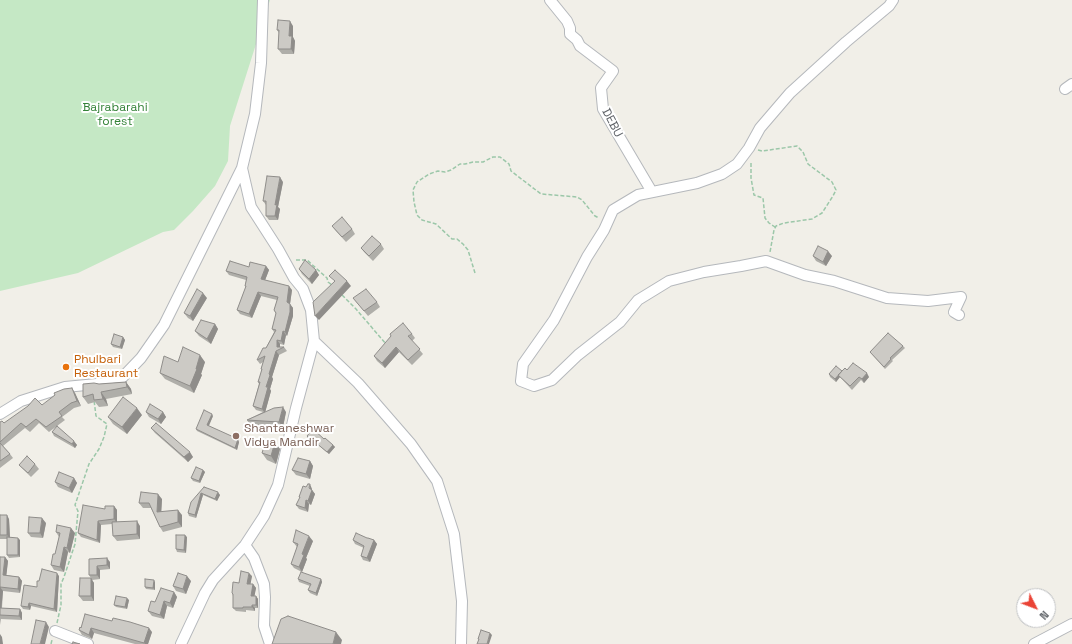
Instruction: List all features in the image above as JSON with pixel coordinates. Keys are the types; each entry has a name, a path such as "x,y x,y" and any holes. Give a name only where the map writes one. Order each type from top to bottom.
{"street":[{"path":"0,414 21,401 65,387 118,382 141,358 164,325 242,168 255,114 262,63 263,0"},
{"name":"DEBU","path":"550,0 567,21 570,28 570,34 577,40 580,46 613,71 601,88 603,109 652,192"},
{"path":"893,0 889,6 846,42 790,93 760,128 749,148 737,164 722,174 697,183 638,195 613,210 604,230 587,257 554,320 523,364 521,382 534,386 552,380 578,355 620,322 638,300 669,281 704,272 766,261 805,275 834,281 887,298 928,301 961,297 954,312 958,315"},
{"path":"181,644 205,593 213,580 245,545 264,516 278,485 296,408 314,341 311,310 303,289 294,278 278,249 251,207 242,168"},
{"path":"314,341 358,382 411,444 437,481 454,534 462,601 461,644"},
{"path":"245,545 254,558 264,584 264,626 270,644"},
{"path":"1034,644 1072,624"},
{"path":"55,631 88,644"}],"path":[{"path":"749,148 762,151 797,146 803,152 808,164 832,182 836,190 822,213 812,220 784,223 775,227 770,254 766,261"},
{"path":"475,273 468,250 463,244 457,239 452,238 436,224 422,220 417,215 413,190 417,182 429,174 438,171 445,172 460,164 483,162 493,157 500,157 509,164 511,171 541,194 577,197 582,200 595,216 599,218"},
{"path":"751,164 751,178 754,195 763,198 765,218 775,227"},
{"path":"293,261 307,260 327,278 328,282 334,287"},
{"path":"339,293 356,309 389,347"},
{"path":"51,644 61,605 61,584 75,544 78,511 75,505 89,464 99,449 107,424 96,416 94,400"}],"green space":[{"name":"Bajrabarahi forest","path":"0,0 270,0 230,126 228,161 215,186 193,211 174,230 163,232 78,273 0,291"}],"building":[{"path":"278,20 290,21 289,36 292,36 291,49 278,49"},
{"path":"267,176 280,177 275,205 277,204 275,216 266,216 266,201 263,201"},
{"path":"342,217 352,229 342,237 332,226"},
{"path":"372,236 381,244 369,256 361,248"},
{"path":"818,246 828,251 823,262 813,256"},
{"path":"305,260 316,270 309,279 299,269"},
{"path":"230,261 249,267 250,262 266,266 261,279 289,286 287,302 290,304 290,312 281,341 277,340 277,347 284,347 276,351 269,374 266,387 268,387 262,409 253,406 260,382 258,382 265,356 257,360 263,348 266,348 276,330 272,329 276,313 274,310 278,297 258,292 249,314 237,310 246,286 247,277 226,271"},
{"path":"335,270 347,281 315,316 313,302 335,281 329,276"},
{"path":"197,289 203,293 190,316 184,313"},
{"path":"366,289 377,302 364,311 353,298"},
{"path":"201,320 215,324 207,339 195,331"},
{"path":"403,323 412,334 408,336 420,349 408,360 396,347 382,363 374,356 391,336 390,334"},
{"path":"888,333 903,346 890,358 891,359 884,367 870,352"},
{"path":"114,334 123,337 120,347 111,344"},
{"path":"183,347 200,355 197,369 190,386 160,373 164,356 178,362"},
{"path":"853,363 867,373 862,379 859,377 850,386 838,375 845,368 847,370"},
{"path":"836,366 842,371 835,379 829,374"},
{"path":"126,382 127,387 101,392 103,399 94,400 93,394 83,397 83,384"},
{"path":"72,388 77,401 71,403 59,412 62,416 46,427 36,419 26,427 21,423 0,442 0,422 2,421 4,423 28,406 35,398 42,405 55,395 54,393"},
{"path":"123,397 137,408 122,427 108,417"},
{"path":"150,404 163,412 158,419 146,412"},
{"path":"283,407 279,422 247,420 274,408"},
{"path":"204,410 212,414 207,425 238,439 235,448 196,429"},
{"path":"156,423 190,452 184,457 151,428"},
{"path":"57,426 74,441 72,444 52,432"},
{"path":"313,429 333,445 327,452 307,436"},
{"path":"266,440 275,442 271,456 262,453"},
{"path":"0,443 10,454 0,461"},
{"path":"27,456 35,464 28,473 19,465"},
{"path":"298,458 310,461 306,474 292,470"},
{"path":"196,467 203,470 199,481 191,478"},
{"path":"59,472 74,478 69,488 55,482"},
{"path":"310,484 309,488 312,490 308,501 306,500 305,508 296,505 303,486 306,487"},
{"path":"204,487 218,492 215,499 201,493 195,515 188,513 191,502"},
{"path":"141,492 158,494 157,512 178,510 178,522 160,527 149,503 139,503"},
{"path":"83,505 105,509 105,506 114,506 114,519 98,521 97,540 78,533"},
{"path":"0,515 7,515 7,535 0,535"},
{"path":"29,517 42,518 40,533 28,533"},
{"path":"137,521 137,534 113,536 112,522"},
{"path":"57,525 71,528 67,548 64,547 60,567 51,565 60,533 56,532"},
{"path":"296,530 309,536 299,567 291,564 298,544 293,542"},
{"path":"356,533 374,540 367,558 361,556 364,546 353,540"},
{"path":"176,535 185,535 184,550 176,549"},
{"path":"7,537 18,538 18,555 7,555"},
{"path":"0,557 5,557 3,575 19,577 18,589 0,587"},
{"path":"107,558 107,565 97,566 97,575 89,575 89,559"},
{"path":"42,569 57,573 54,609 29,603 28,607 21,606 24,585 37,587 37,581 39,581"},
{"path":"241,571 249,573 247,584 253,584 251,596 256,596 256,605 252,605 252,607 233,608 233,582 239,583"},
{"path":"301,572 321,579 316,593 308,590 311,584 298,579"},
{"path":"178,573 187,576 183,589 173,586"},
{"path":"80,578 91,578 91,596 79,596"},
{"path":"145,579 154,580 153,588 145,587"},
{"path":"161,588 174,592 170,603 164,601 160,615 148,611 151,601 155,602"},
{"path":"116,596 127,598 125,607 114,605"},
{"path":"0,608 20,609 19,616 0,615"},
{"path":"85,614 112,621 113,618 149,628 144,643 91,628 89,635 79,630"},
{"path":"288,616 336,632 333,644 272,644 281,619"},
{"path":"36,620 46,622 40,644 31,644"},
{"path":"481,630 490,633 487,644 477,644"}],"place":[{"name":"Phulbari Restaurant","path":"66,367"},
{"name":"Shantaneshwar Vidya Mandir","path":"236,436"}]}
